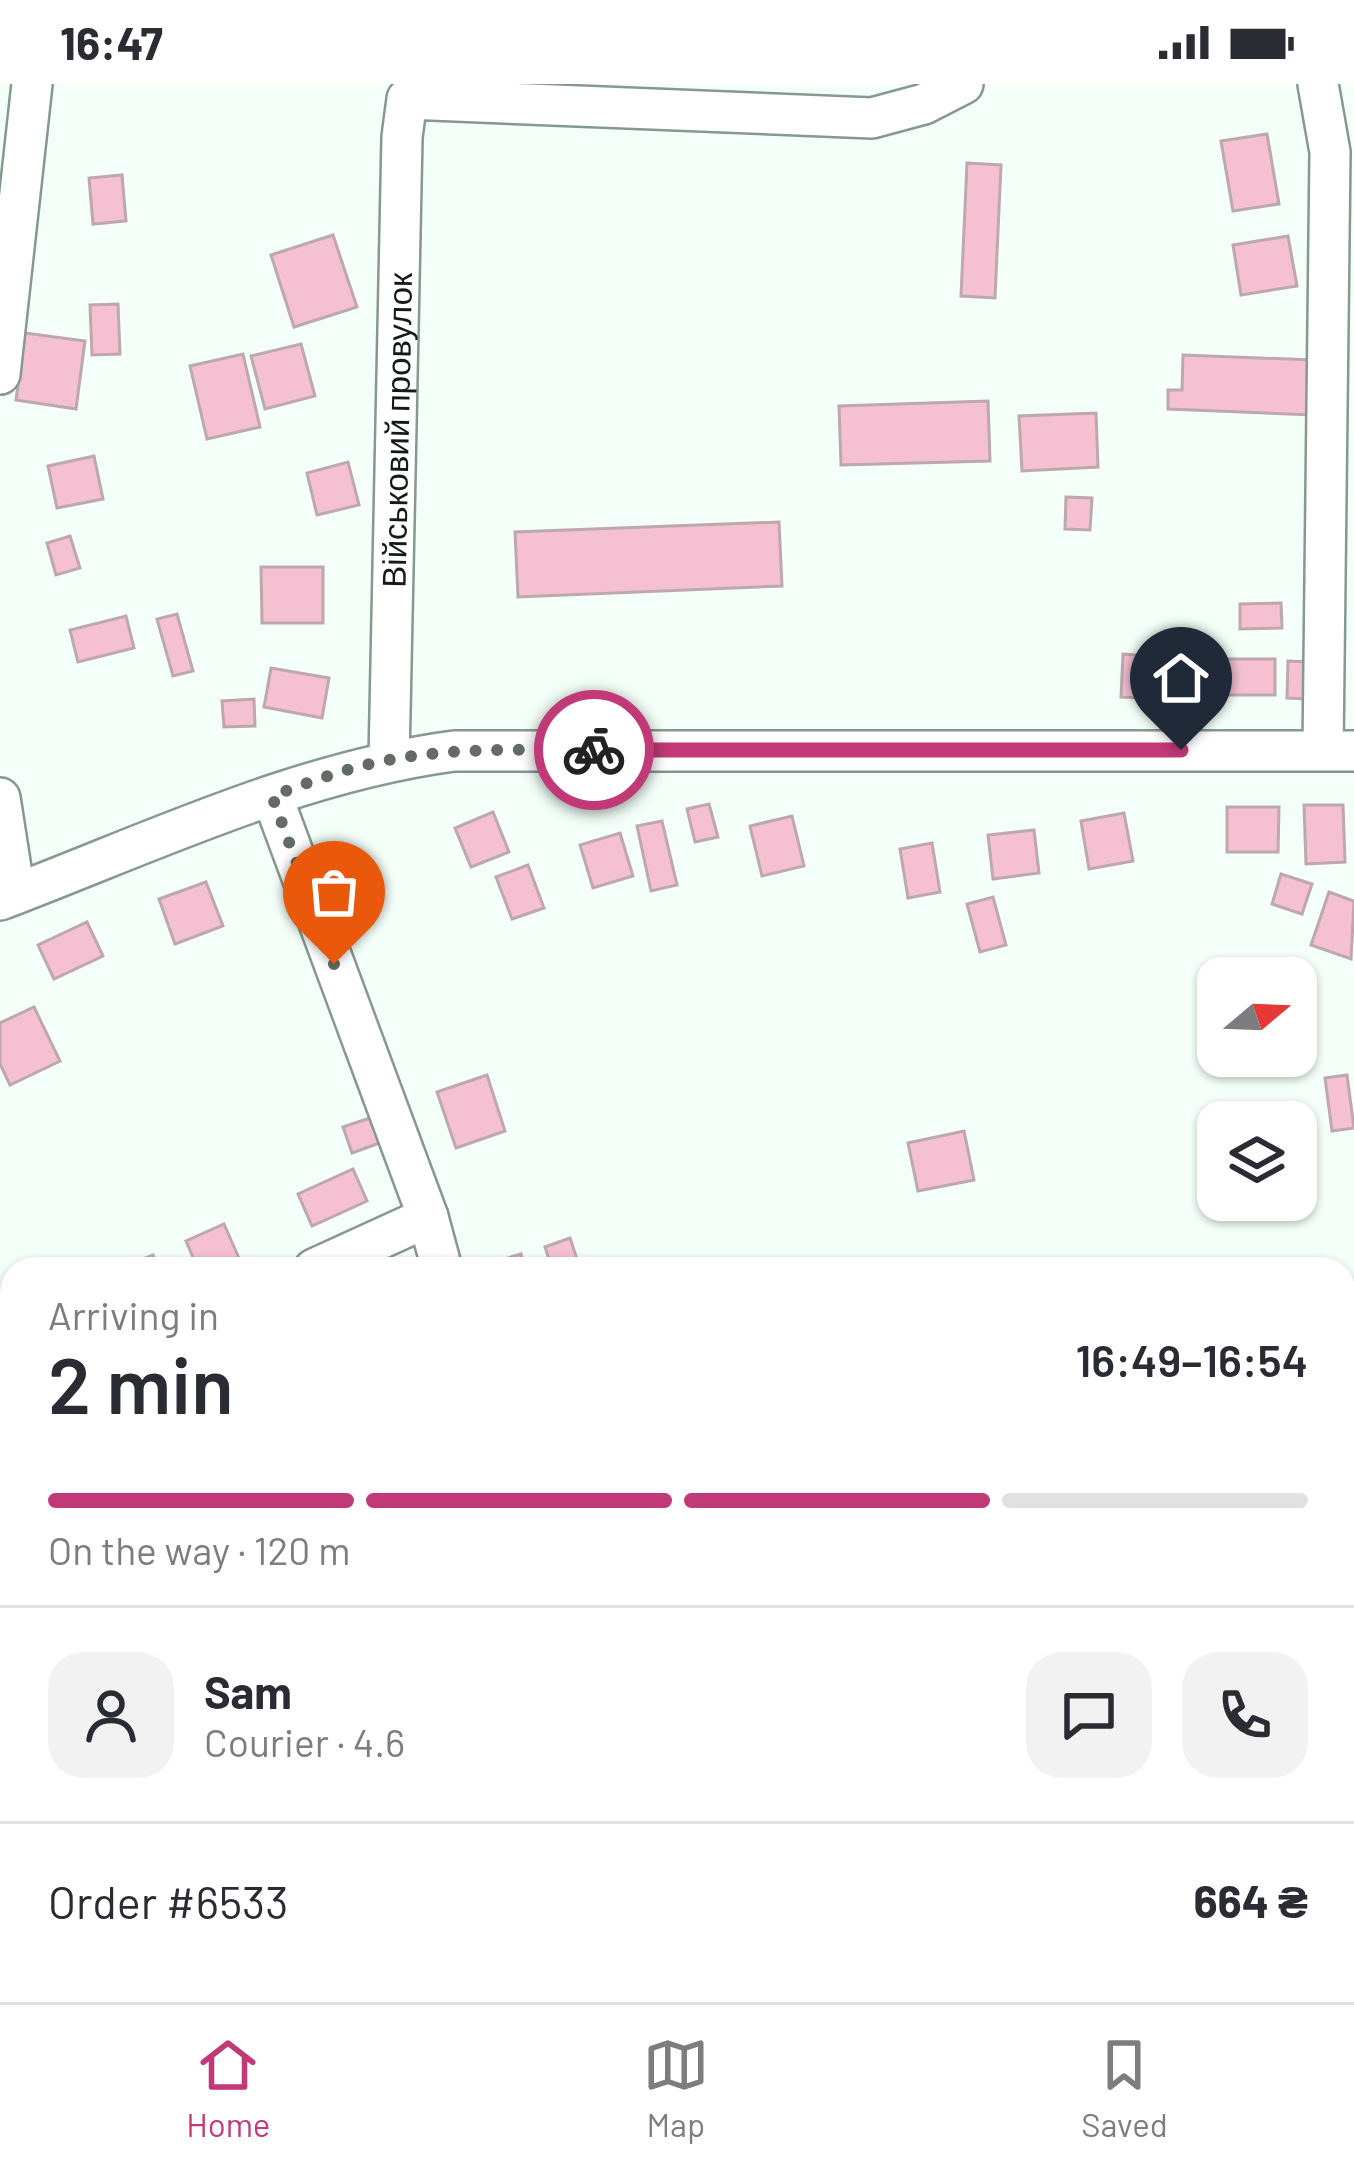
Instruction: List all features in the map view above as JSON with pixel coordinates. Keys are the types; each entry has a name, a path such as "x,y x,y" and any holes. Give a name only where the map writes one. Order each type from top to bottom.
{"street":[{"path":"0,374 32,84"},
{"name":"Військовий провулок","path":"389,760 402,136 407,99 872,118 924,104 963,84"},
{"path":"0,798 8,897 329,775 454,751 1338,751 1330,152 1318,84"},
{"path":"272,796 439,1257"},
{"path":"340,1257 428,1217"}],"building":[{"path":"1267,134 1279,204 1233,211 1221,141"},
{"path":"967,163 1001,165 995,298 961,296"},
{"path":"122,175 126,221 93,224 89,178"},
{"path":"333,235 357,307 294,327 271,255"},
{"path":"1288,236 1297,286 1241,295 1233,245"},
{"path":"118,304 120,354 92,355 90,305"},
{"path":"25,333 85,341 76,409 16,400"},
{"path":"301,344 315,396 265,409 251,356"},
{"path":"243,354 260,427 207,439 190,366"},
{"path":"1183,355 1314,360 1312,415 1168,409 1168,390 1182,390"},
{"path":"988,401 990,461 841,465 839,406"},
{"path":"1096,413 1098,467 1022,471 1019,416"},
{"path":"94,456 103,499 57,508 48,466"},
{"path":"348,462 359,505 317,515 307,473"},
{"path":"1066,497 1092,498 1090,530 1065,529"},
{"path":"779,522 782,586 518,597 515,532"},
{"path":"70,536 80,568 56,575 47,543"},
{"path":"261,567 323,567 323,623 262,623"},
{"path":"1281,603 1282,628 1240,629 1240,604"},
{"path":"177,614 193,671 173,676 157,619"},
{"path":"126,616 134,648 78,662 70,630"},
{"path":"1123,654 1161,657 1159,699 1121,697"},
{"path":"1212,659 1275,659 1275,695 1213,695"},
{"path":"1288,661 1309,662 1308,699 1287,698"},
{"path":"271,668 329,678 322,718 264,707"},
{"path":"1171,686 1191,687 1189,713 1169,711"},
{"path":"254,699 255,726 224,727 222,701"},
{"path":"709,804 718,837 695,842 687,809"},
{"path":"1304,805 1343,805 1345,862 1306,864"},
{"path":"1227,807 1279,807 1278,852 1227,852"},
{"path":"493,812 509,852 471,867 455,828"},
{"path":"1124,813 1133,861 1089,869 1081,821"},
{"path":"792,816 804,866 762,876 750,826"},
{"path":"662,821 677,885 651,891 637,826"},
{"path":"1034,830 1039,873 993,879 988,835"},
{"path":"620,833 633,876 593,888 580,845"},
{"path":"932,843 940,892 908,898 900,849"},
{"path":"528,865 544,908 512,919 496,877"},
{"path":"1281,874 1312,884 1302,914 1272,904"},
{"path":"206,882 223,926 175,944 159,899"},
{"path":"1329,892 1354,901 1351,959 1311,945"},
{"path":"993,897 1006,945 980,952 967,904"},
{"path":"87,922 103,956 54,979 38,945"},
{"path":"34,1007 60,1061 10,1085 0,1064 0,1023"},
{"path":"487,1075 505,1131 456,1148 437,1092"},
{"path":"1347,1075 1354,1128 1332,1131 1325,1078"},
{"path":"376,1116 385,1141 352,1153 343,1127"},
{"path":"964,1131 974,1180 918,1191 908,1143"},
{"path":"353,1169 367,1201 312,1226 298,1194"},
{"path":"224,1224 238,1257 193,1257 186,1241"},
{"path":"570,1238 576,1257 548,1257 545,1247"}],"way so far":[{"path":"334,964 272,796 389,760 454,751 594,750"}],"route":[{"path":"594,750 1181,750"}]}
